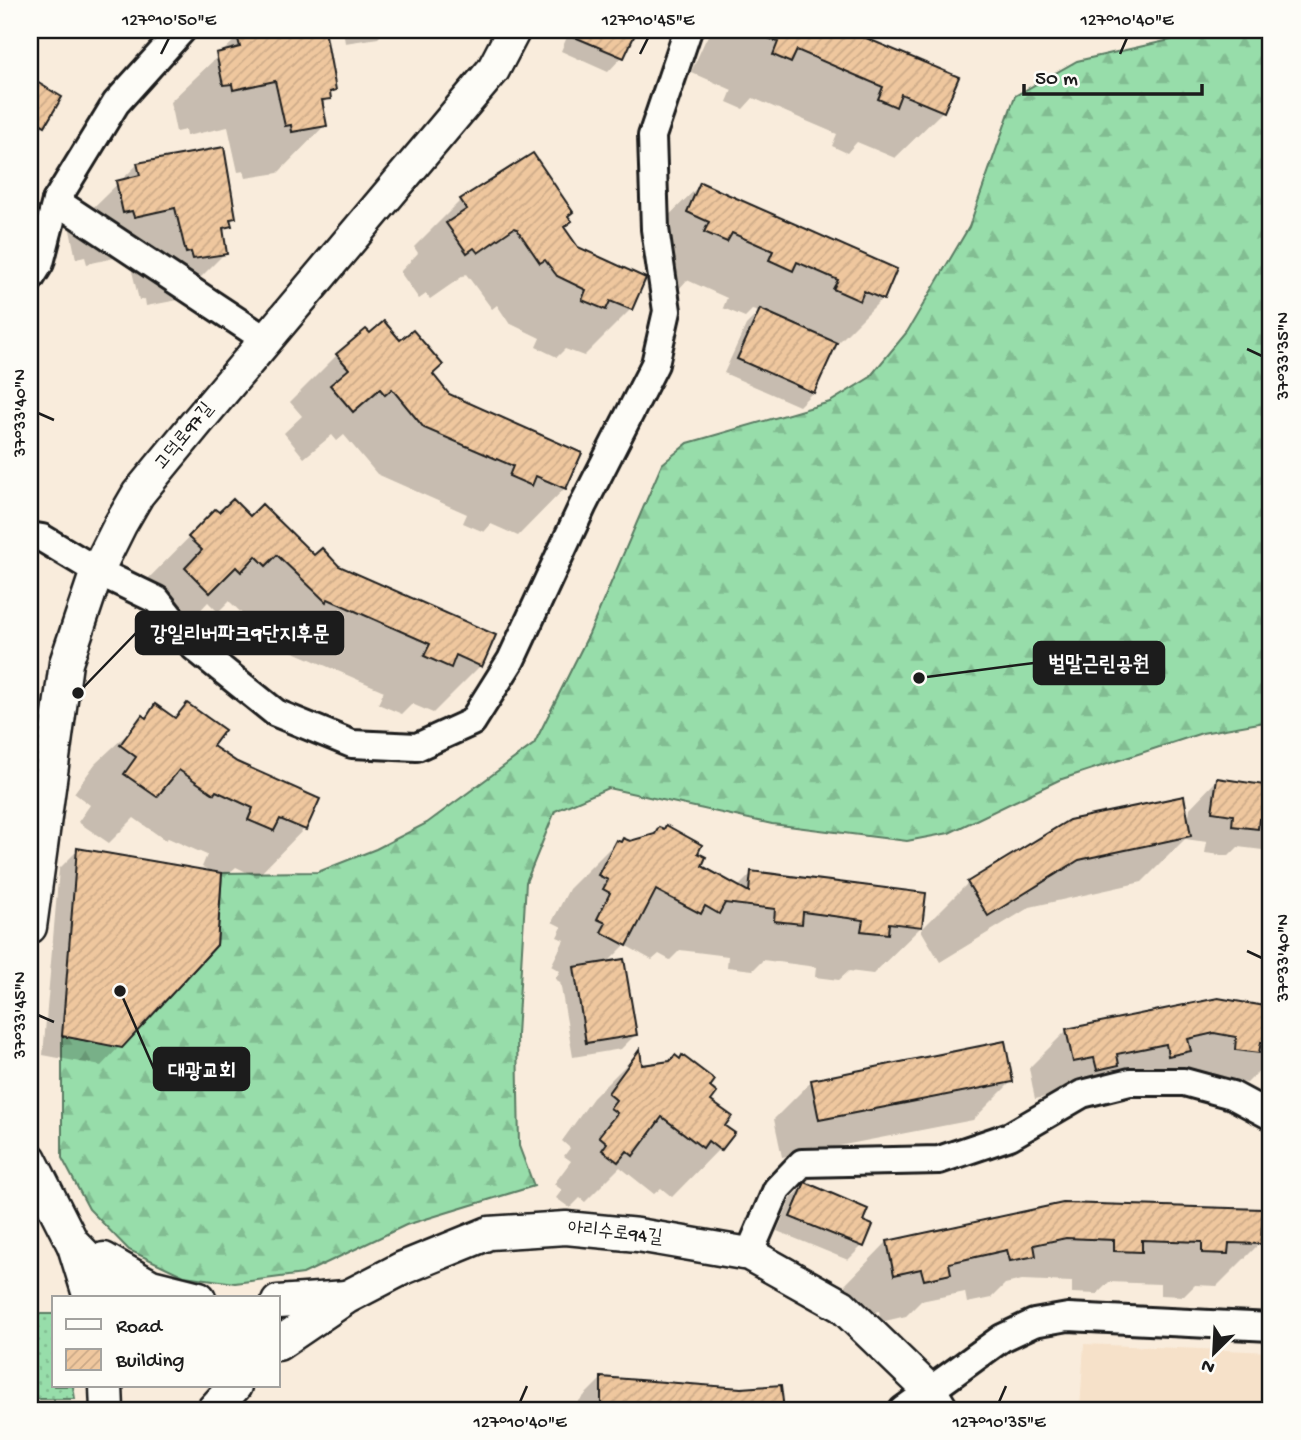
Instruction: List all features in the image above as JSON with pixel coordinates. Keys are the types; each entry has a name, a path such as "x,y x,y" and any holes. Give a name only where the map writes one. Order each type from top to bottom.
{"street":[{"path":"30,279 40,263 56,201 116,103 182,30"},
{"name":"고덕로97길","path":"30,927 66,663 97,571 138,494 492,71 514,30"},
{"path":"30,536 42,538 97,571 157,600 194,647 276,713 352,744 417,747 472,722 511,660 583,505 655,364 667,311 655,229 652,136 688,30"},
{"path":"56,201 266,340"},
{"path":"749,1254 777,1189 802,1163 939,1160 1010,1136 1082,1094 1130,1082 1184,1082 1231,1095 1271,1116"},
{"path":"30,1159 72,1242 89,1296"},
{"name":"아리수로94길","path":"280,1343 347,1297 403,1268 489,1233 566,1227 638,1235 749,1254 842,1307 936,1401"},
{"path":"72,1242 126,1296"},
{"path":"72,1242 151,1286 191,1296"},
{"path":"280,1302 347,1297"},
{"path":"903,1410 936,1401 1002,1338 1034,1323 1068,1317 1271,1327"},
{"path":"106,1388 107,1410"}],"shaded area":[{"path":"1084,1344 1271,1352 1271,1410 1080,1410"}],"green space":[{"path":"1196,30 1271,30 1271,721 1202,733 1059,780 949,833 907,841 772,824 608,788 555,811 526,882 517,1035 519,1146 534,1186 406,1225 303,1274 235,1283 184,1276 129,1250 89,1209 62,1158 62,1036 122,1047 217,945 222,873 318,872 376,849 427,823 534,744 589,634 662,464 688,443 830,402 869,378 907,332 969,227 1015,96 1077,61 1170,40"},
{"path":"30,1314 52,1314 52,1388 73,1388 75,1399 30,1399"}],"building":[{"path":"264,30 325,30 336,90 330,92 331,99 322,100 327,126 292,132 291,125 285,126 275,81 233,90 232,84 223,85 216,53 240,47 237,35"},
{"path":"558,30 637,30 624,58"},
{"path":"749,30 847,30 959,77 944,112 901,94 896,107 878,99 883,87 797,50 791,63 773,55 778,42"},
{"path":"30,78 62,97 45,126 30,117"},
{"path":"224,147 236,218 230,219 232,226 223,228 227,254 193,259 191,252 186,253 175,208 134,217 132,211 123,213 116,181 140,175 137,163"},
{"path":"533,153 573,212 568,216 572,221 564,227 578,247 646,278 632,310 610,301 606,310 582,300 586,290 557,276 545,260 540,263 517,229 514,228 478,253 474,248 467,253 446,223 467,209 460,199"},
{"path":"700,182 897,269 884,300 864,291 860,301 833,289 838,280 797,262 793,271 769,260 773,251 732,233 727,242 704,232 709,222 687,212"},
{"path":"760,309 837,343 814,393 737,359"},
{"path":"384,321 400,340 413,330 443,365 433,374 449,394 582,453 566,489 536,476 532,486 509,476 513,466 424,428 392,389 385,395 380,389 353,412 330,385 349,369 336,354 366,329 370,333"},
{"path":"233,499 250,516 262,504 314,555 322,548 339,566 496,635 482,667 456,655 451,668 424,656 430,644 328,599 326,602 277,555 266,566 256,556 241,572 236,567 210,593 185,568 202,550 188,537 215,509 219,512"},
{"path":"187,703 225,730 213,746 237,762 320,799 306,830 280,819 274,831 248,820 253,808 216,791 214,794 179,770 157,797 124,774 136,757 120,745 142,715 146,718 155,704 175,718"},
{"path":"1217,778 1271,786 1271,821 1259,819 1258,829 1232,826 1233,815 1212,812"},
{"path":"1184,796 1191,836 1079,860 988,916 967,882 1069,820"},
{"path":"666,825 702,845 698,853 706,857 702,866 749,892 751,871 926,893 922,927 889,923 888,934 861,931 863,920 803,912 802,924 774,921 775,909 725,903 719,914 705,906 701,914 656,890 627,946 601,932 606,923 597,919 610,893 603,889 608,880 598,875 616,840 621,842 623,838 630,841 655,834 659,827 664,829"},
{"path":"77,848 222,873 217,945 122,1048 62,1036"},
{"path":"624,959 637,1035 586,1043 574,967"},
{"path":"1218,998 1271,1007 1271,1044 1261,1042 1259,1053 1235,1050 1236,1037 1214,1033 1188,1039 1191,1051 1168,1056 1166,1044 1117,1054 1119,1065 1097,1070 1094,1058 1073,1062 1066,1029"},
{"path":"1005,1041 1013,1082 819,1120 811,1080"},
{"path":"640,1049 642,1065 670,1061 675,1055 680,1059 682,1055 715,1080 710,1087 717,1093 711,1101 732,1116 725,1126 735,1133 721,1151 708,1141 703,1148 662,1117 633,1156 627,1151 618,1162 602,1150 607,1143 599,1136 617,1113 610,1108 616,1100 608,1093"},
{"path":"805,1182 868,1209 863,1221 873,1225 864,1247 790,1217"},
{"path":"1063,1203 1263,1209 1261,1244 1229,1243 1228,1254 1202,1253 1202,1242 1142,1240 1142,1252 1114,1251 1114,1240 1066,1238 1034,1245 1036,1256 1010,1261 1007,1250 949,1263 951,1274 924,1280 921,1269 894,1275 887,1241"},
{"path":"601,1377 741,1388 781,1385 784,1410 601,1410"}],"place":[{"name":"벌말근린공원","path":"919,678"},
{"name":"강일리버파크9단지후문","path":"78,693"},
{"name":"대광교회","path":"120,991"}]}
